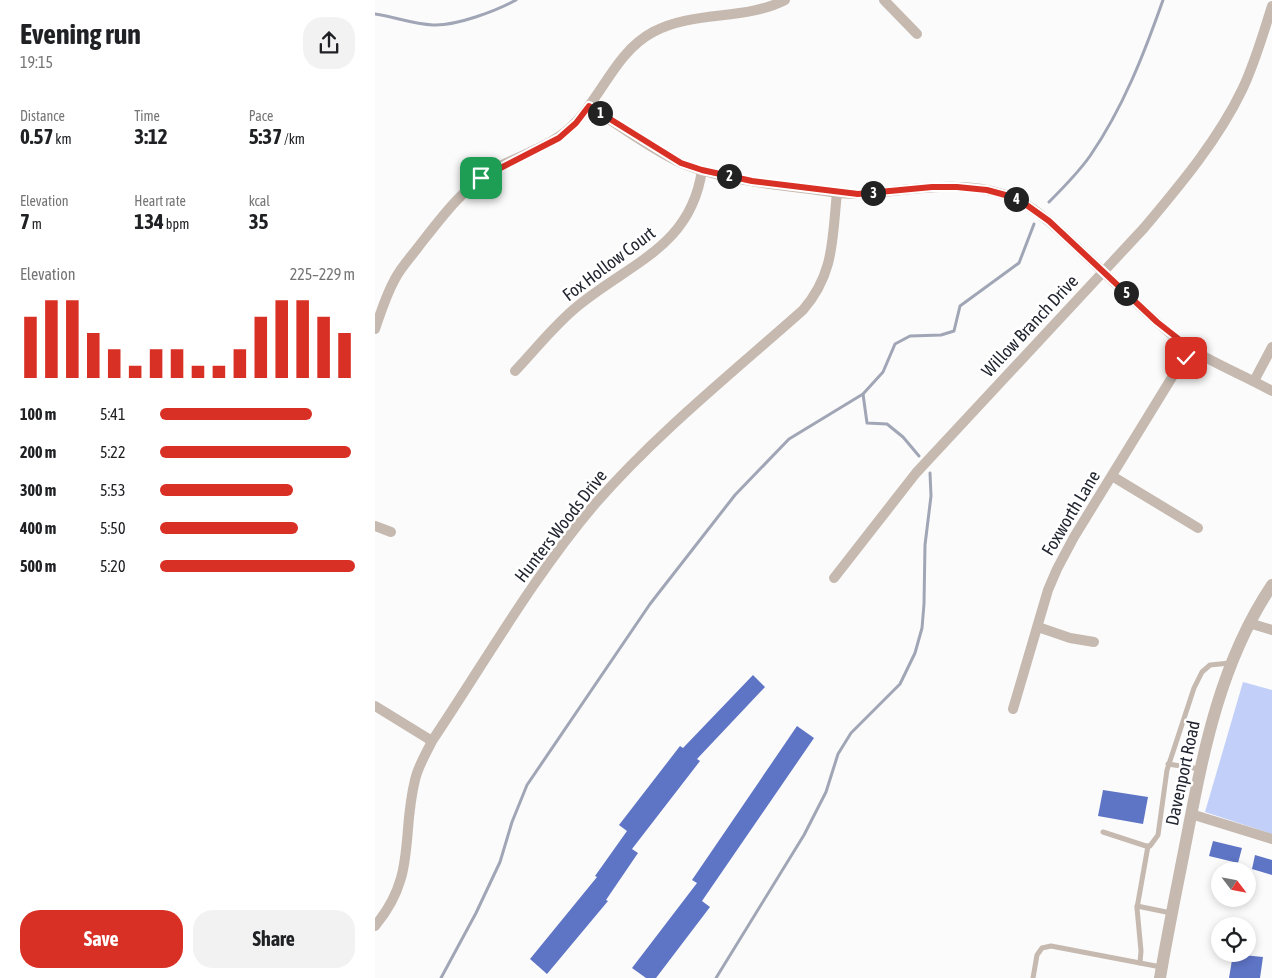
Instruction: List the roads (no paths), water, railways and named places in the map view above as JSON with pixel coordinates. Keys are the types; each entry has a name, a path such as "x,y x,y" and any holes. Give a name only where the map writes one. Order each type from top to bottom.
{"street":[{"path":"375,329 389,291 400,271 459,197 494,170 559,138 576,123 618,63 635,45 652,32 676,22 745,13 785,0"},
{"path":"884,0 917,34"},
{"name":"Willow Branch Drive","path":"834,578 916,473 1103,272 1180,185 1232,109 1250,74 1272,6"},
{"path":"589,106 681,163 702,170 752,181 837,193 858,194 932,187 957,187 998,192 1018,200 1041,216 1157,322 1190,348 1272,391"},
{"name":"Fox Hollow Court","path":"515,371 577,307 604,285 653,253 677,232 687,219 695,202 702,170"},
{"name":"Hunters Woods Drive","path":"375,926 394,900 401,883 407,851 414,782 420,764 432,741 536,582 595,505 646,450 813,299 823,281 829,263 835,232 837,193"},
{"path":"1254,381 1272,347"},
{"name":"Foxworth Lane","path":"1013,709 1048,590 1057,569 1190,348"},
{"path":"1112,476 1198,528"},
{"path":"375,526 391,532"},
{"name":"Davenport Road","path":"1161,973 1210,724 1231,663 1249,623 1272,585"},
{"path":"1249,623 1272,630"},
{"path":"1037,627 1070,638 1094,642"},
{"path":"375,706 432,741"},
{"path":"1191,814 1272,839"}],"lane":[{"path":"1139,963 1141,951 1137,906 1148,846 1154,842 1158,835 1168,764 1193,688 1201,672 1210,665 1231,663"},
{"path":"1168,764 1200,769"},
{"path":"1103,832 1148,846"},
{"path":"1137,906 1172,913"},
{"path":"1033,978 1037,954 1042,948 1051,946 1139,963 1161,973"}],"waterway":[{"path":"375,14 418,23 442,25 476,17 516,0"},
{"path":"1049,202 1085,162 1113,119 1140,60 1163,0"},
{"path":"441,978 476,913 500,862 512,822 527,785 650,604 735,495 789,439 863,394 883,372 895,344 910,336 941,335 954,331 960,306 1019,263 1034,224"},
{"path":"863,394 867,423 887,424 903,437 919,456"},
{"path":"716,978 804,835 826,792 838,754 851,733 900,684 915,653 922,628 925,545 931,496 930,473"}]}
